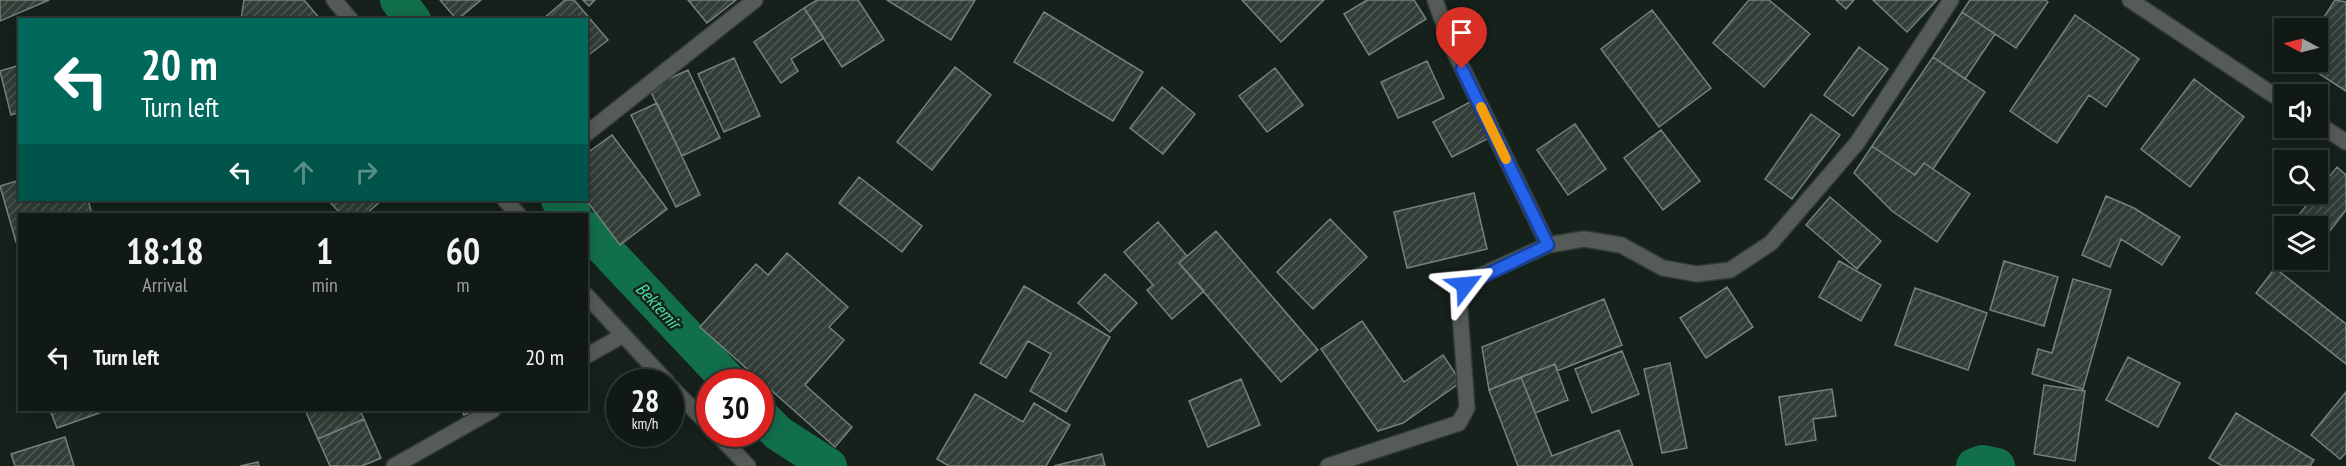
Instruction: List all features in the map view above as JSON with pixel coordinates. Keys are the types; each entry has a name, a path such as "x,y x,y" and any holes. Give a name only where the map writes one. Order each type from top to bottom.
{"street":[{"path":"334,0 349,18"},
{"path":"588,132 755,0"},
{"path":"1435,0 1453,49 1548,245"},
{"path":"1328,466 1459,423 1467,408 1459,299 1465,285 1548,245 1584,239 1621,245 1663,268 1697,274 1730,270 1771,243 1857,143 1951,0"},
{"path":"2130,0 2274,95"},
{"path":"2328,130 2346,142"},
{"path":"506,201 517,213"},
{"path":"588,297 654,369"},
{"path":"588,355 622,336"},
{"path":"684,400 696,412"},
{"path":"394,466 491,411"},
{"path":"730,447 748,466"}],"building":[{"path":"0,0 49,0 0,21"},
{"path":"244,0 304,0 319,18 241,18"},
{"path":"440,0 481,0 459,18 455,18"},
{"path":"565,0 574,0 608,40 588,55 588,18 544,18"},
{"path":"583,0 595,0 589,6"},
{"path":"688,0 736,0 707,23"},
{"path":"817,0 858,0 884,40 842,67 804,8"},
{"path":"887,0 975,0 951,40"},
{"path":"1242,0 1324,0 1281,42"},
{"path":"1367,0 1414,0 1426,19 1369,55 1344,14"},
{"path":"1749,0 1769,0 1810,34 1764,87 1713,43"},
{"path":"1836,0 1854,0 1846,9"},
{"path":"1873,0 1937,0 1907,32"},
{"path":"1970,0 2045,0 2048,2 2016,48 1962,12"},
{"path":"2335,0 2346,2 2346,91 2317,72 2328,72 2328,18 2323,18"},
{"path":"804,8 824,38 791,59 798,71 781,83 754,42"},
{"path":"1652,10 1711,88 1659,127 1601,49"},
{"path":"1044,12 1143,72 1113,121 1014,62"},
{"path":"1962,12 1995,34 1965,79 1933,57"},
{"path":"2075,15 2139,59 2106,107 2089,95 2057,143 2010,111"},
{"path":"1859,47 1888,69 1853,116 1824,95"},
{"path":"1933,57 1985,92 1933,169 1924,163 1915,175 1872,146"},
{"path":"734,58 760,116 724,132 698,74"},
{"path":"1427,61 1444,98 1398,118 1381,82"},
{"path":"18,66 18,113 11,115 0,71"},
{"path":"955,67 991,95 932,170 897,142"},
{"path":"1275,68 1303,105 1267,132 1239,96"},
{"path":"688,70 720,138 682,156 649,88"},
{"path":"2194,79 2244,117 2190,187 2141,149"},
{"path":"1162,87 1195,114 1163,154 1130,128"},
{"path":"1470,102 1489,138 1452,157 1433,122"},
{"path":"657,103 700,195 676,207 631,115"},
{"path":"1811,114 1840,135 1792,199 1765,179"},
{"path":"1575,124 1606,169 1568,195 1537,150"},
{"path":"1661,130 1700,181 1663,210 1624,158"},
{"path":"612,135 667,209 620,245 587,201 588,153"},
{"path":"1872,146 1915,175 1924,163 1970,194 1937,242 1892,211 1854,173"},
{"path":"2337,167 2346,175 2346,210 2328,233 2328,216 2298,216 2308,204 2328,204 2328,178"},
{"path":"859,177 922,226 902,252 839,203"},
{"path":"18,181 18,201 88,201 92,213 18,213 18,242 16,242 0,186"},
{"path":"1474,193 1487,249 1407,268 1394,212"},
{"path":"2106,196 2134,208 2180,237 2162,265 2121,239 2110,267 2082,255"},
{"path":"1830,197 1881,241 1857,269 1806,225"},
{"path":"329,201 381,201 367,213 340,213"},
{"path":"1330,219 1367,257 1313,309 1277,272"},
{"path":"1158,222 1187,256 1179,263 1204,291 1172,319 1147,290 1153,285 1124,252"},
{"path":"1216,231 1318,350 1281,382 1179,263"},
{"path":"787,253 848,307 829,327 844,340 805,385 852,427 835,447 774,393 774,369 747,369 700,327 756,264 768,275"},
{"path":"1839,261 1881,285 1861,321 1819,297"},
{"path":"2004,261 2058,277 2044,326 1990,310"},
{"path":"2274,269 2278,270 2346,324 2346,364 2256,293"},
{"path":"1105,274 1137,303 1110,332 1078,303"},
{"path":"2073,279 2111,290 2083,389 2032,374 2038,349 2052,353"},
{"path":"1024,286 1110,337 1066,412 1030,391 1051,354 1028,341 1006,378 980,363"},
{"path":"1727,287 1753,327 1706,358 1680,318"},
{"path":"1915,288 1987,313 1968,370 1895,345"},
{"path":"1604,299 1622,345 1557,371 1555,364 1489,390 1482,347"},
{"path":"1362,321 1404,382 1443,355 1461,382 1403,423 1378,431 1321,349"},
{"path":"1622,351 1639,394 1592,413 1575,369"},
{"path":"2128,357 2180,383 2158,427 2106,400"},
{"path":"1670,363 1687,448 1662,453 1644,369"},
{"path":"1555,364 1568,400 1535,413 1521,377"},
{"path":"1521,377 1552,456 1619,430 1633,466 1518,466 1489,390"},
{"path":"1241,379 1260,425 1208,447 1189,401"},
{"path":"2044,385 2085,391 2075,461 2034,454"},
{"path":"1832,389 1836,416 1813,419 1816,440 1786,445 1779,397"},
{"path":"2346,392 2346,453 2340,459 2311,435"},
{"path":"975,394 1023,422 1034,403 1070,425 1046,466 949,466 937,459"},
{"path":"50,411 105,411 57,428"},
{"path":"305,411 360,411 364,419 318,439"},
{"path":"2236,413 2314,460 2310,466 2222,466 2209,458"},
{"path":"364,419 381,458 362,466 330,466 318,439"},
{"path":"65,437 74,466 15,466 11,454"},
{"path":"1102,454 1105,466 1054,466"},
{"path":"258,462 259,466 240,466"}],"waterway":[{"name":"Bektemir","path":"398,0 412,18"},
{"name":"Bektemir","path":"560,201 572,213"},
{"name":"Bektemir","path":"588,231 718,369"},
{"name":"Bektemir","path":"774,429 829,466"},
{"name":"Bektemir","path":"1974,466 1982,463 1997,466"}],"slow traffic":[{"path":"1481,107 1506,159"}],"route":[{"path":"1462,69 1548,245 1477,277 1465,285"}]}
